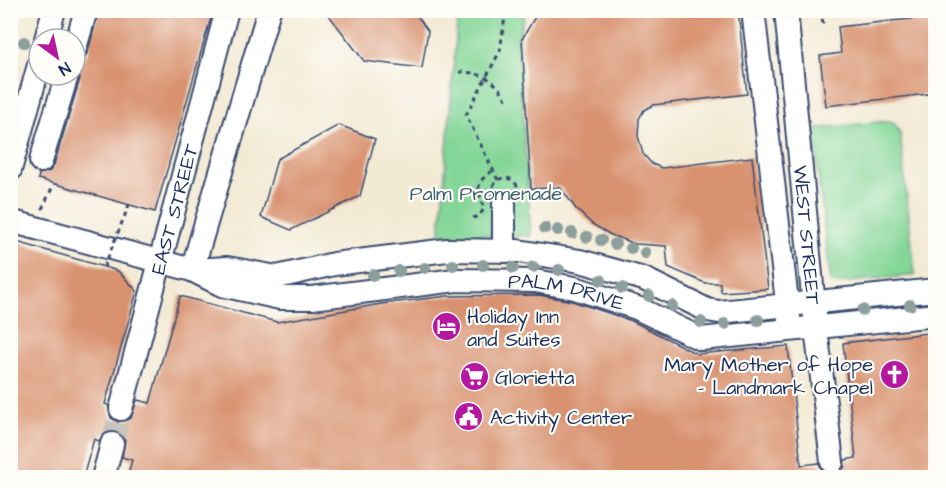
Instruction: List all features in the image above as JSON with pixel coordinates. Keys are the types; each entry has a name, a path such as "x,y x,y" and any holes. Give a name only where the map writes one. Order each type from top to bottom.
{"street":[{"path":"49,27 54,10"},
{"path":"81,27 86,10"},
{"name":"EAST STREET","path":"121,409 227,10"},
{"name":"EAST STREET","path":"192,270 268,10"},
{"name":"WEST STREET","path":"753,10 790,331"},
{"name":"WEST STREET","path":"786,10 813,303 832,462"},
{"path":"10,170 33,87"},
{"path":"41,161 63,87"},
{"path":"504,204 504,252"},
{"name":"PALM DRIVE","path":"10,221 192,270 222,285 265,296 298,299 456,280 535,281 575,288 637,308 701,339 936,315"},
{"name":"PALM DRIVE","path":"192,270 227,268 277,277 334,264 447,249 504,252 580,261 644,279 707,310 719,312 936,290"},
{"path":"334,264 341,294"},
{"path":"104,477 112,444"}],"path":[{"path":"498,180 466,115 500,51 506,10"},
{"path":"821,10 823,24"},
{"path":"459,72 486,76 503,93 508,105"},
{"path":"473,218 479,216 484,209 478,195 480,183 494,170"},
{"path":"34,227 54,184"},
{"path":"104,267 129,205"}],"green space":[{"name":"Palm Promenade","path":"458,11 525,11 518,39 531,236 440,235"},
{"path":"888,121 894,123 900,133 915,275 831,284 813,129"}],"building":[{"path":"99,10 213,10 155,212 38,179 39,174 50,171 54,165 78,87 87,87 88,52"},
{"path":"325,10 413,10 428,31 422,68 364,61"},
{"path":"539,10 738,10 747,94 653,105 644,110 639,119 638,136 643,154 652,164 662,168 752,157 768,289 721,292 720,283 705,283 668,267 666,246 636,244 611,235 592,224 576,209 560,187 531,189 522,39"},
{"path":"917,10 936,10 936,93 826,106 820,56 841,53 838,27 918,18"},
{"path":"339,125 375,139 360,196 291,230 261,217 277,159"},
{"name":"Glorietta","path":"10,240 118,271 137,291 105,404 108,405 111,418 118,422 131,418 137,400 150,403 180,296 277,322 381,304 448,296 539,295 572,301 632,321 697,354 788,346 801,465 819,463 822,471 833,475 844,468 845,460 856,458 843,343 936,332 936,477 127,477 132,460 122,457 125,440 115,431 103,434 99,441 94,439 83,477 10,477"}],"tunnel":[{"path":"112,444 121,409"}],"place":[{"name":"Holiday Inn and Suites","path":"446,327"},
{"name":"Mary Mother of Hope - Landmark Chapel","path":"894,375"},
{"name":"Glorietta","path":"474,377"},
{"name":"Activity Center","path":"469,417"}]}
